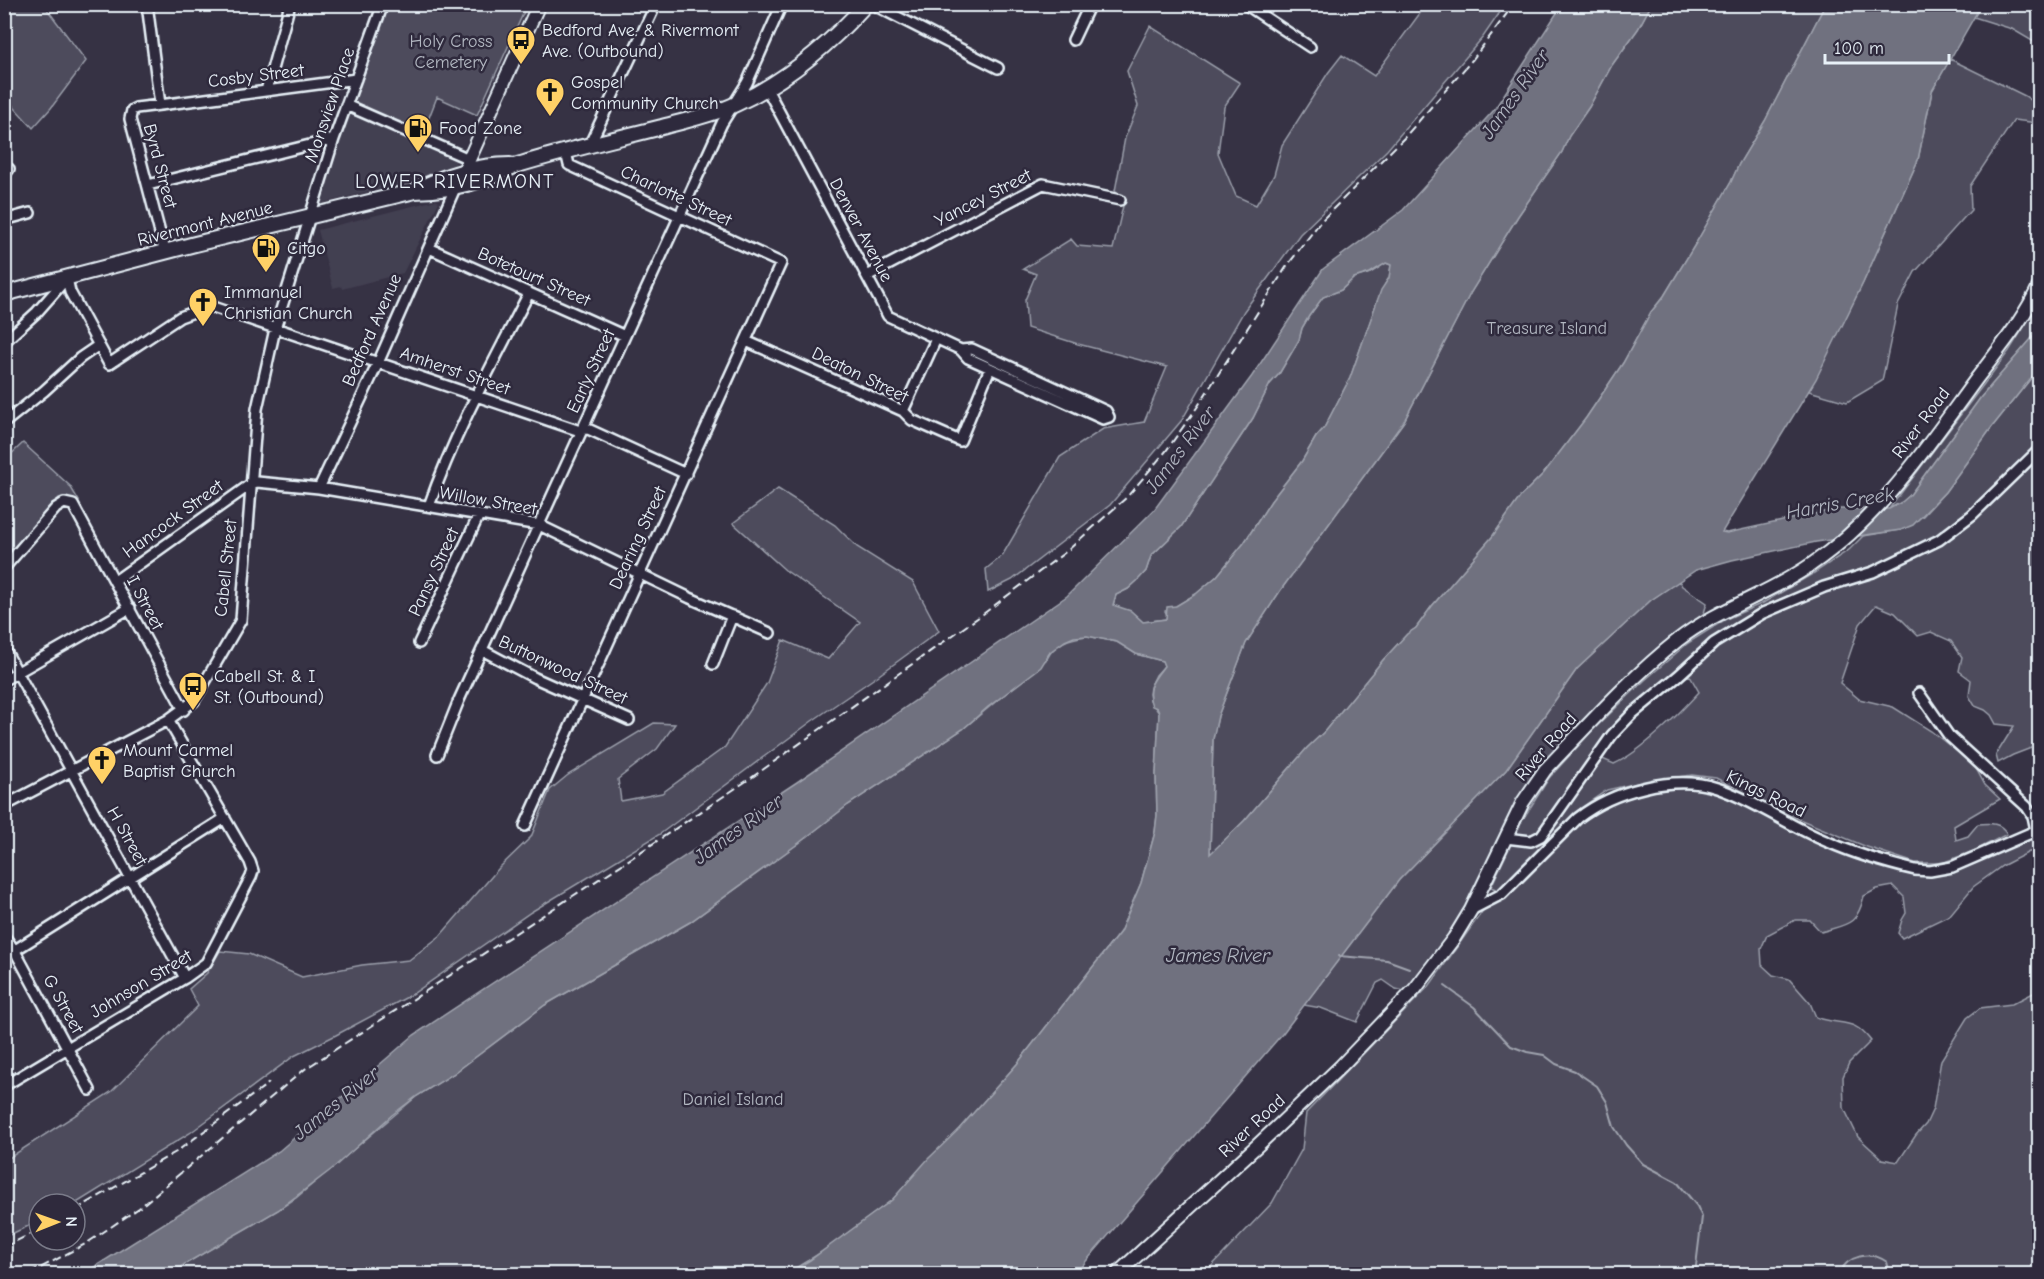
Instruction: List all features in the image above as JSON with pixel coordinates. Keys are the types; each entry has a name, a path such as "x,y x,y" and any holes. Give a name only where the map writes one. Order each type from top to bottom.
{"main road":[{"name":"Rivermont Avenue","path":"4,294 415,191 438,191 488,178 513,165 694,119 734,105 767,88 841,32 866,4"},
{"name":"Rivermont Avenue","path":"415,191 435,180 463,172 492,165 513,165"}],"street":[{"name":"Byrd Street","path":"147,4 160,105 136,108 130,115 165,252"},
{"path":"266,91 290,4"},
{"name":"Monsview Place","path":"308,218 383,4"},
{"path":"463,172 539,4"},
{"path":"590,146 656,4"},
{"path":"872,4 998,68"},
{"path":"1073,40 1090,4"},
{"path":"1245,4 1310,47"},
{"name":"Early Street","path":"437,755 459,700 538,525 722,123 747,84 779,6"},
{"name":"Cosby Street","path":"160,105 356,79"},
{"name":"Denver Avenue","path":"767,88 888,316 961,350 972,350 1106,411 1109,417 1103,419 990,368 968,358 961,350"},
{"path":"346,105 469,159"},
{"path":"148,185 334,139"},
{"name":"Charlotte Street","path":"566,152 569,165 781,263"},
{"name":"Yancey Street","path":"867,276 1043,184 1120,200"},
{"name":"Bedford Avenue","path":"319,488 378,363 456,186"},
{"path":"4,220 30,213"},
{"name":"Cabell Street","path":"4,806 184,710 202,690 241,620 257,409 274,329 308,218"},
{"name":"Botetourt Street","path":"429,248 625,336"},
{"name":"Dearing Street","path":"525,826 781,263"},
{"path":"4,342 37,312 67,278"},
{"path":"4,423 44,392 80,358 99,345 70,292 67,278"},
{"name":"River Road","path":"1117,1275 1259,1144 1381,1026 1436,963 1471,910 1523,802 1545,770 1652,662 1698,627 1792,578 1827,553 1881,504 1996,353 2040,284"},
{"name":"Pansy Street","path":"429,506 476,396 529,293"},
{"name":"Amherst Street","path":"99,345 110,364 180,317 210,306 577,430 588,429 686,474"},
{"path":"903,411 936,339"},
{"name":"Deaton Street","path":"746,340 903,411 912,420 960,441 990,368"},
{"path":"1506,838 1531,841 1541,836 1612,735 1632,714 1714,642 1772,608 1816,590 1873,572 1939,540 1972,515 2040,450"},
{"name":"Willow Street","path":"251,484 257,482 319,488 538,525 770,633"},
{"name":"Hancock Street","path":"115,581 251,484"},
{"name":"I Street","path":"4,568 56,508 64,503 73,505 184,710"},
{"name":"Pansy Street","path":"419,642 478,515"},
{"path":"4,680 130,608"},
{"path":"713,663 732,616"},
{"name":"H Street","path":"4,648 185,978"},
{"name":"Buttonwood Street","path":"482,650 535,678 629,720"},
{"path":"1919,693 1949,736 2027,807 2038,829"},
{"path":"4,957 225,818 168,720"},
{"name":"Kings Road","path":"1471,910 1502,894 1578,818 1590,809 1616,796 1652,787 1694,784 1719,789 1827,842 1915,870 1930,871 1952,867 2038,829"},
{"name":"Johnson Street","path":"4,1086 185,978 206,963 252,871 250,862 225,818"},
{"name":"G Street","path":"4,936 15,951 90,1090"}],"shaded area":[{"path":"348,113 456,161 453,170 320,204"},
{"path":"436,200 439,202 403,273 342,289 341,286 333,288 318,230"}],"green space":[{"path":"5,4 44,5 86,61 33,128 5,97"},
{"name":"Holy Cross Cemetery","path":"387,5 527,5 477,115 437,97 423,133 353,102"},
{"path":"1426,5 1505,5 1483,37 1387,150 1300,234 1244,311 1182,420 1110,505 1012,580 988,592 986,569 1002,556 1060,457 1103,429 1144,422 1167,367 1027,328 1025,300 1036,274 1023,269 1071,239 1077,246 1113,249 1123,206 1122,200 1115,191 1125,138 1138,106 1127,71 1150,26 1240,83 1224,107 1218,153 1236,196 1256,205 1274,175 1282,145 1342,55 1374,76"},
{"name":"Treasure Island","path":"1651,5 1825,5 1765,121 1696,243 1664,296 1651,312 1623,363 1586,418 1544,473 1521,496 1492,537 1432,606 1416,628 1407,634 1383,660 1324,732 1307,748 1244,821 1210,855 1213,739 1218,716 1246,643 1280,591 1404,421 1471,292 1518,216 1562,152 1569,136"},
{"path":"1981,5 2039,5 2039,45 2012,29 1974,17"},
{"path":"1950,59 2025,96 2039,106 2039,126 2014,120 1970,186 1971,210 1915,272 1898,305 1882,381 1847,402 1809,391 1863,283 1918,160 1932,91"},
{"path":"1386,263 1391,265 1389,278 1377,302 1350,378 1324,428 1271,501 1244,543 1217,576 1196,594 1165,611 1166,619 1143,622 1135,615 1113,605 1116,595 1137,581 1146,571 1151,556 1181,527 1253,418 1270,384 1279,374 1299,340 1302,328 1323,297 1341,290 1354,278 1370,273"},
{"path":"2039,303 2039,330 1981,397 1910,495 1889,509 2009,351"},
{"path":"2039,368 2039,745 1998,763 1996,755 2014,726 1996,724 1991,715 1975,706 1969,696 1971,680 1959,671 1962,657 1951,641 1931,632 1918,636 1895,613 1876,605 1860,624 1840,683 1859,699 1893,707 1931,731 1974,765 1985,785 2000,799 1954,826 1956,840 1968,836 1978,824 1998,825 2007,834 1976,850 1942,863 1915,863 1867,847 1782,812 1716,778 1692,775 1607,790 1575,812 1498,890 1491,887 1523,819 1549,778 1593,730 1645,680 1688,643 1726,619 1763,603 1814,573 1849,550 1863,536 1901,530 1923,516 1945,492 1992,427","holes":["1690,676 1699,692 1659,732 1636,751 1614,764 1600,758 1629,721 1682,677"]},
{"path":"23,443 70,486 79,501 59,498 5,560 5,460"},
{"path":"778,489 835,525 857,547 913,582 939,631 812,721 660,834 531,912 411,995 294,1056 190,1133 87,1197 87,1192 27,1192 27,1227 5,1237 5,1153 9,1158 111,1092 198,1006 189,989 207,973 220,951 249,954 302,977 362,965 409,960 440,936 499,868 531,837 550,790 568,775 654,723 675,724 657,749 618,779 621,801 662,793 725,747 767,683 783,640 828,659 860,622 785,570 733,523"},
{"path":"1679,581 1682,586 1707,603 1704,613 1621,683 1570,733 1543,765 1453,931 1428,966 1404,991 1396,989 1383,980 1377,983 1357,1022 1321,1008 1304,1005 1399,880 1506,770 1577,669 1651,600"},
{"name":"Daniel Island","path":"1087,636 1117,642 1136,654 1163,661 1164,666 1156,675 1149,694 1150,700 1159,713 1156,774 1157,815 1155,832 1141,883 1120,932 1017,1064 892,1200 825,1250 786,1274 170,1274 296,1198 417,1096 453,1074 545,1005 690,922 848,805 963,729 1047,659 1058,645"},
{"path":"1694,787 1718,792 1788,828 1930,875 1953,871 2039,833 2039,852 2029,852 2002,866 1973,887 1950,915 1902,938 1898,933 1906,913 1904,897 1893,886 1877,889 1864,896 1858,913 1844,925 1821,932 1810,920 1795,920 1767,935 1761,949 1762,965 1773,975 1789,979 1810,1003 1816,1017 1852,1025 1871,1041 1849,1063 1843,1077 1844,1108 1858,1137 1882,1159 1898,1162 1926,1124 1933,1109 1941,1060 1967,1018 1980,1008 2012,1004 2039,990 2039,1274 1204,1274 1272,1203 1302,1149 1306,1113 1430,985 1484,909 1504,897 1580,821 1606,805 1636,794"}],"water":[{"name":"James River","path":"1562,5 1651,5 1569,136 1562,152 1518,216 1471,292 1404,421 1280,591 1246,643 1218,716 1213,739 1210,854 1244,821 1307,748 1324,732 1383,660 1407,634 1416,628 1432,606 1492,537 1521,496 1544,473 1586,418 1623,363 1651,312 1664,296 1696,243 1765,121 1825,5 1981,5 1932,91 1918,160 1863,283 1816,379 1722,532 1727,533 1837,509 1889,509 1910,495 1981,397 2039,330 2039,368 1992,427 1945,492 1913,525 1901,530 1816,542 1696,570 1651,600 1577,669 1506,770 1399,880 1283,1033 1075,1274 786,1274 810,1260 892,1200 1017,1064 1120,932 1141,883 1155,832 1159,713 1157,708 1152,706 1150,689 1164,666 1162,661 1136,654 1117,642 1087,636 1074,637 1065,641 1050,652 1041,667 963,729 848,805 690,922 545,1005 453,1074 417,1096 392,1115 332,1169 278,1210 170,1274 83,1274 279,1151 414,1035 797,782 1067,596 1154,510 1252,376 1323,269 1403,210 1494,110","holes":["1386,263 1391,265 1389,278 1381,290 1350,378 1324,428 1271,501 1244,543 1217,576 1196,594 1176,606 1167,607 1166,619 1143,622 1131,611 1113,605 1116,595 1137,581 1146,571 1151,556 1181,527 1253,418 1270,384 1279,374 1299,340 1302,328 1323,297 1341,290 1354,278 1370,273"]}],"waterway":[{"path":"1339,956 1387,960 1409,968"},
{"path":"1445,986 1474,1007 1511,1046 1544,1055 1556,1064 1575,1071 1597,1086 1607,1102 1614,1127 1626,1145 1643,1164 1677,1182 1697,1206 1702,1217 1695,1274"},
{"path":"1839,1274 1848,1262 1860,1256 1881,1258 1887,1262 1890,1274"}],"railway":[{"path":"29,1274 87,1243 139,1208 305,1069 751,778 983,614 1067,551 1127,497 1166,451 1198,406 1287,266 1321,221 1404,138 1473,59 1514,4"},
{"path":"87,1203 176,1152 269,1083"},
{"path":"4,1247 27,1236"}],"place":[{"name":"Bedford Ave. & Rivermont Ave. (Outbound)","path":"521,66"},
{"name":"Gospel Community Church","path":"550,118"},
{"name":"Food Zone","path":"418,154"},
{"name":"Citgo","path":"266,274"},
{"name":"Immanuel Christian Church","path":"203,328"},
{"name":"Cabell St. & I St. (Outbound)","path":"193,712"},
{"name":"Mount Carmel Baptist Church","path":"102,786"}],"district":[{"name":"LOWER RIVERMONT","path":"455,181"}],"water label":[{"name":"Harris Creek","path":"1840,503"}]}
